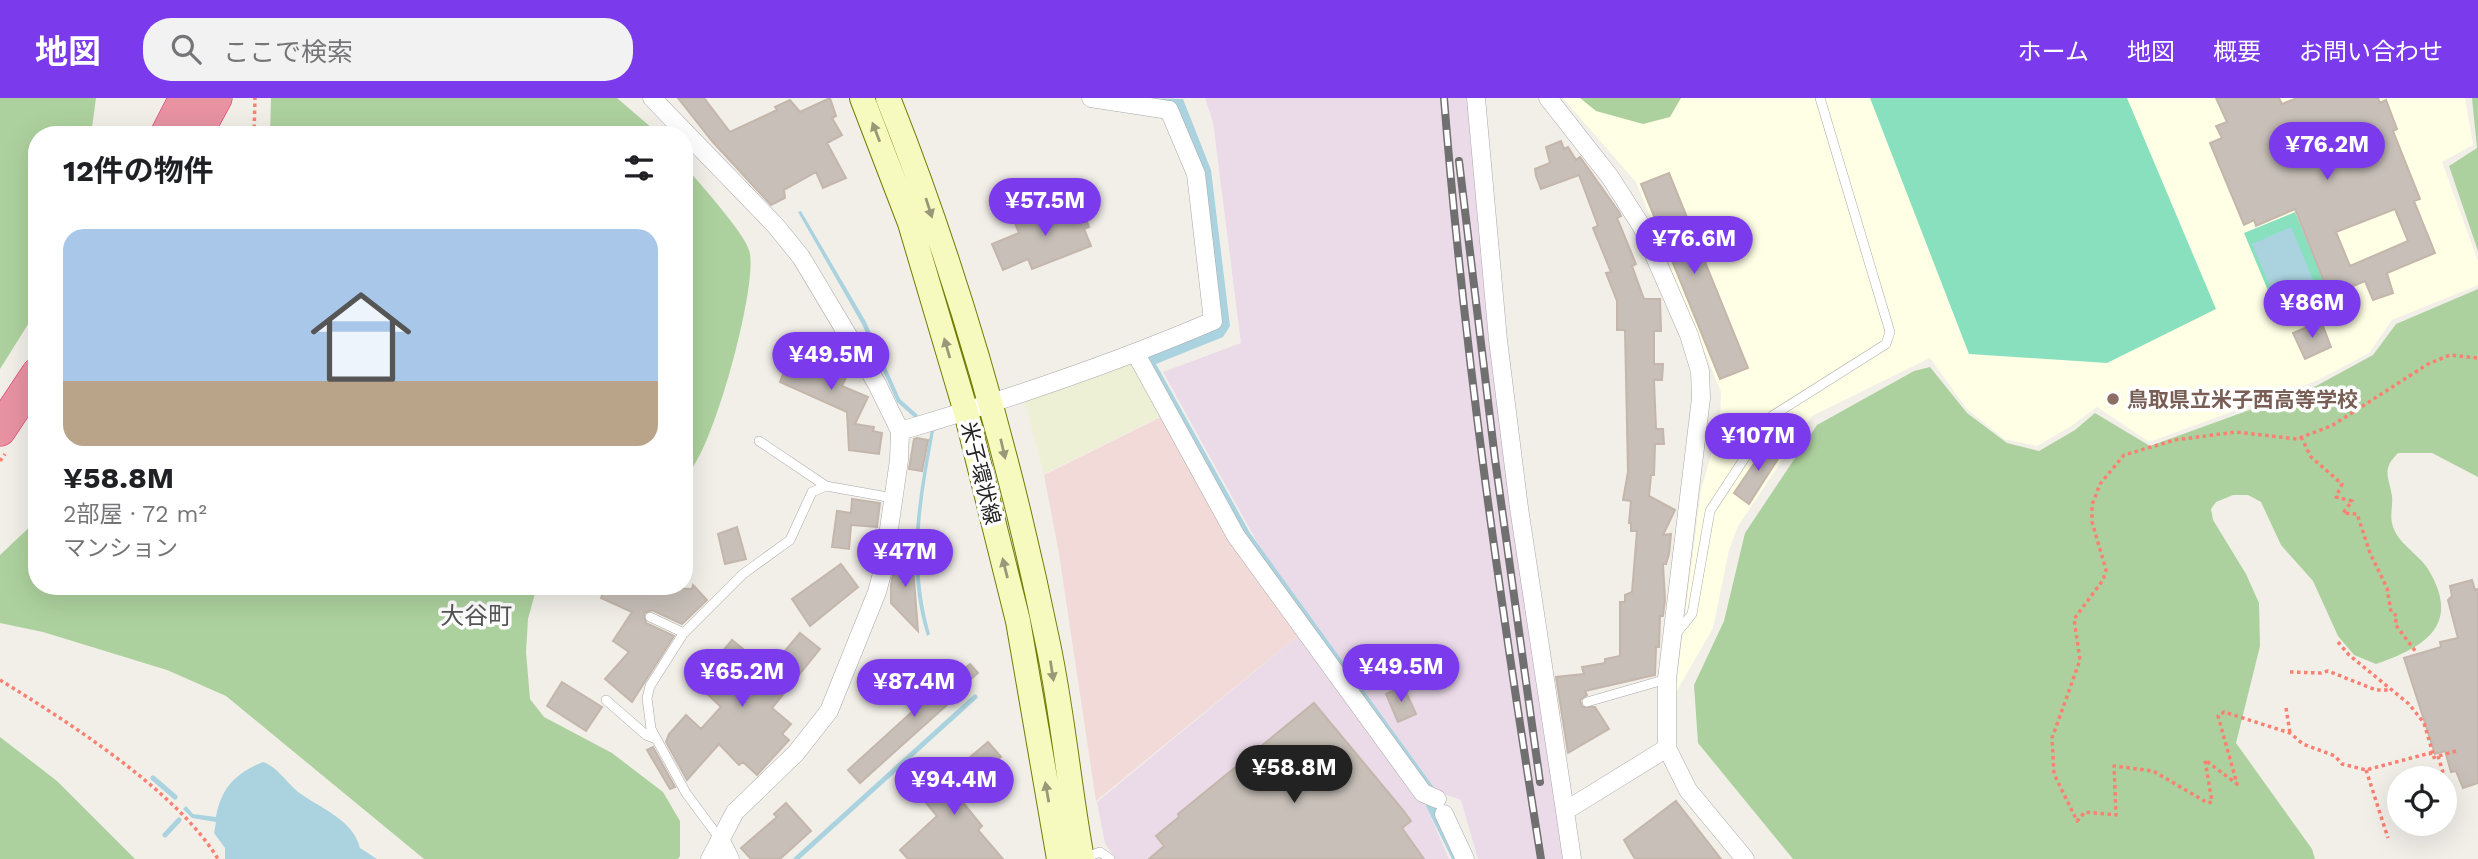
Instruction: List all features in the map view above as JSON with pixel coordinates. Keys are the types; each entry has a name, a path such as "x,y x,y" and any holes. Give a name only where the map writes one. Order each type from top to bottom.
{"highway":[{"path":"164,126 177,98"},
{"path":"171,126 185,98"},
{"path":"183,126 197,98"},
{"path":"201,126 216,98"},
{"path":"0,408 28,368"},
{"path":"0,430 28,388"}],"main road":[{"name":"米子環状線","path":"862,98 910,223 966,412 1018,621 1059,859"},
{"name":"米子環状線","path":"888,98 914,163 992,404 1049,646 1081,859"}],"street":[{"path":"652,98 679,126"},
{"path":"900,431 992,404 1136,354 1213,321 1196,174 1169,110 1091,98"},
{"path":"1476,98 1506,405 1572,859"},
{"path":"1548,98 1610,177 1642,227 1689,335 1700,371 1701,398 1675,635 1667,679 1667,748 1688,790 1745,859"},
{"path":"693,140 775,225 801,257 877,384 900,431 893,498 877,592 829,711 796,753 735,812 710,859"},
{"path":"1136,354 1236,536 1435,802 1465,859"},
{"path":"1565,811 1667,748"},
{"path":"720,839 730,859"}],"lane":[{"path":"1675,635 1692,614 1710,511 1772,416 1885,344 1890,332 1820,98"},
{"path":"759,441 826,486 893,498"},
{"path":"720,839 686,793 651,729 647,698 650,685 684,633 743,574 790,540 812,492 826,486"},
{"path":"650,617 684,633"},
{"path":"1587,702 1667,679"},
{"path":"606,700 646,735 657,740"},
{"path":"1081,859 1100,852 1110,859"}],"path":[{"path":"254,126 255,98"},
{"path":"2456,751 2436,756 2430,753 2366,770 2342,764 2335,756 2303,744 2290,733 2261,726 2234,714 2221,713 2218,716 2237,784 2205,760 2213,802 2208,803 2153,771 2114,766 2116,815 2085,812 2077,821 2054,774 2052,738 2080,660 2074,620 2104,580 2106,570 2092,522 2092,505 2109,470 2124,455 2175,440 2236,432 2301,437 2333,425 2428,364 2450,355 2478,358"},
{"path":"2301,437 2311,457 2342,484 2336,497 2352,501 2343,513 2357,514 2370,553 2387,588 2391,612 2397,616 2395,624 2416,652"},
{"path":"2338,642 2388,690 2409,704 2424,723 2440,766"},
{"path":"2290,672 2328,671 2376,690 2388,690"},
{"path":"0,680 74,726 121,763 175,808 208,842 218,859"},
{"path":"2286,708 2290,733"},
{"path":"2366,770 2388,838"}],"shaded area":[{"path":"1205,98 1468,98 1566,859 1478,859 1461,800 1435,791 1268,562 1163,372 1241,343 1213,122"},
{"name":"鳥取県立米子西高等学校","path":"1563,98 2465,98 2473,145 2442,162 2478,261 2478,285 2392,320 2369,353 2316,381 2149,442 2097,407 2037,446 2004,439 1967,409 1930,358 1812,416 1738,526 1729,550 1713,628 1675,694 1701,490 1720,424 1721,392 1636,182"},
{"path":"1133,360 1163,415 1044,474 1024,400"},
{"path":"1163,416 1300,634 1096,801 1059,554 1044,475"},
{"path":"1300,634 1424,801 1449,859 1115,859 1105,843 1097,802"}],"green space":[{"path":"0,98 96,98 92,126 28,126 28,324 0,369"},
{"path":"271,98 617,98 650,126 270,126"},
{"path":"1580,98 1681,98 1670,117 1643,124 1596,111"},
{"path":"1870,98 2127,98 2216,309 2107,363 1969,354"},
{"path":"2472,98 2478,98 2478,251 2449,166 2477,148"},
{"path":"693,176 745,241 749,250 750,268 747,296 731,369 707,439 693,466"},
{"path":"2295,212 2330,296 2279,317 2244,233"},
{"path":"2478,289 2478,477 2432,453 2398,453 2388,469 2394,530 2428,569 2438,588 2441,605 2439,619 2433,631 2423,641 2410,650 2376,664 2354,655 2338,636 2313,581 2281,545 2261,502 2248,495 2233,495 2216,502 2211,509 2213,520 2246,574 2259,603 2260,646 2236,743 2312,849 2315,859 1793,859 1698,743 1694,685 1724,621 1745,533 1817,425 1914,371 1930,367 1967,413 2007,443 2039,451 2075,430 2095,413 2150,446 2316,386 2373,355 2396,324"},
{"path":"28,529 28,595 535,595 528,619 526,652 530,699 544,717 612,753 663,792 680,821 680,856 678,859 424,859 226,696 167,670 43,632 0,623 0,555"},
{"path":"0,737 57,781 135,859 0,859"}],"water":[{"path":"1132,98 1183,99 1211,170 1230,326 1223,337 1156,364 1250,533 1435,789 1436,806 1460,859 1452,859 1426,806 1426,789 1240,532 1143,357 1220,325 1174,104"},
{"path":"801,211 866,322 900,399 918,415 915,418 897,402 862,324 798,212"},
{"path":"2291,227 2317,289 2278,305 2252,244"},
{"path":"944,424 945,427 934,431 920,532 920,583 930,634 927,636 920,610 915,558 918,507 931,429"},
{"path":"263,762 301,794 344,823 351,830 360,848 377,859 225,859 225,848 214,833 216,822 192,818 183,809 186,806 193,814 216,817 218,807 231,783 245,771"}],"building":[{"path":"678,98 704,98 730,132 777,110 775,107 790,100 800,112 830,98 836,116 832,118 842,135 827,143 846,178 823,188 816,172 784,190 785,198 771,205 712,141"},
{"path":"2216,98 2279,98 2282,104 2297,98 2378,98 2380,103 2386,100 2397,129 2393,131 2420,199 2414,201 2435,253 2387,273 2393,293 2373,300 2365,281 2330,296 2295,209 2256,226 2254,220 2244,225 2210,143 2222,138 2216,126 2227,122","holes":["2395,209 2408,241 2350,266 2336,232"]},
{"path":"1561,141 1564,149 1568,147 1576,160 1580,157 1619,212 1621,216 1617,218 1636,264 1632,266 1644,299 1660,299 1661,331 1654,331 1654,364 1663,364 1662,380 1654,380 1656,429 1663,429 1664,444 1655,444 1654,475 1651,475 1649,496 1675,510 1663,535 1671,534 1669,554 1666,564 1663,564 1665,600 1663,616 1660,616 1655,675 1585,691 1587,695 1580,700 1582,707 1595,707 1609,729 1568,753 1556,677 1584,674 1582,667 1605,663 1605,659 1620,656 1620,602 1625,602 1625,595 1632,592 1637,531 1631,531 1629,523 1631,501 1623,500 1628,472 1625,330 1617,330 1617,301 1606,273 1611,272 1593,228 1598,226 1579,175 1541,189 1536,176 1535,169 1550,163 1546,147"},
{"path":"1669,173 1748,368 1720,379 1641,184"},
{"path":"1073,200 1079,216 1084,214 1089,227 1084,229 1091,246 1032,269 1028,259 1003,270 992,244 1019,233 1015,223"},
{"path":"2321,321 2331,347 2305,359 2293,333"},
{"path":"796,342 851,366 842,386 868,397 855,424 874,427 873,431 882,433 879,454 849,450 847,412 780,382"},
{"path":"914,439 928,440 922,471 909,469"},
{"path":"1768,443 1783,451 1749,504 1734,493"},
{"path":"852,499 880,503 877,527 851,525 849,549 832,547 837,511 851,513"},
{"path":"737,527 746,559 725,564 718,534"},
{"path":"897,554 912,554 918,631 891,603 891,585"},
{"path":"841,564 858,587 810,626 792,599"},
{"path":"2472,580 2475,590 2478,589 2478,783 2463,788 2457,766 2449,766 2445,751 2435,754 2404,658 2441,647 2440,642 2458,638 2448,600 2452,596 2450,586"},
{"path":"693,585 707,600 682,624 652,610 644,613 646,623 674,636 632,702 605,679 629,652 613,641 632,612 601,598 602,595 693,595"},
{"path":"800,633 820,649 772,708 791,724 782,734 789,740 757,775 743,762 739,765 719,744 687,780 666,742 669,734 686,715 701,729 721,707 703,690 706,687 699,680 732,640 769,670"},
{"path":"970,664 978,673 956,692 959,694 860,783 848,770 913,711 905,702 937,672 947,682"},
{"path":"562,682 602,707 586,731 547,706"},
{"path":"1403,686 1416,714 1398,722 1386,694"},
{"path":"1314,703 1411,821 1402,828 1424,859 1149,859 1164,846 1156,836 1179,817 1178,814"},
{"path":"988,742 1001,757 956,794 982,826 978,830 1003,859 908,859 900,850 937,816 922,798"},
{"path":"653,747 675,787 670,789 647,750"},
{"path":"1676,801 1721,859 1635,859 1624,840"},
{"path":"786,803 811,831 780,859 751,859 741,848 777,817 774,814"}],"waterway":[{"path":"796,859 975,697"},
{"path":"153,778 175,797"},
{"path":"165,835 179,820"}],"railway":[{"path":"1444,98 1462,289 1485,479 1541,859"},
{"path":"1459,161 1495,459 1540,782"}],"place":[{"name":"鳥取県立米子西高等学校","path":"2113,399"}],"district":[{"name":"大谷町","path":"476,616"}]}
